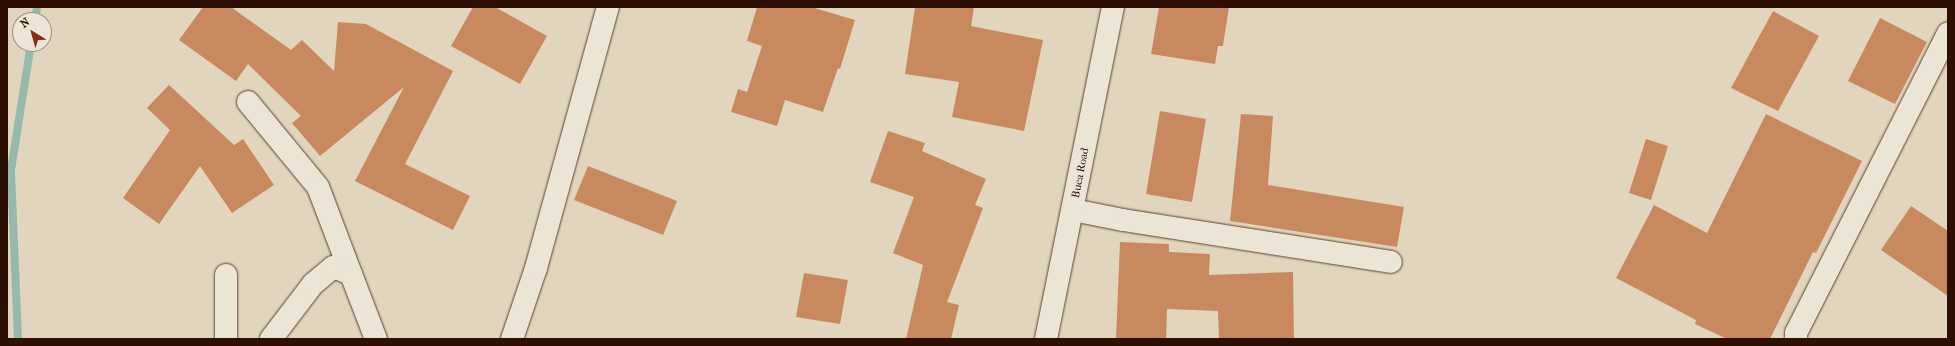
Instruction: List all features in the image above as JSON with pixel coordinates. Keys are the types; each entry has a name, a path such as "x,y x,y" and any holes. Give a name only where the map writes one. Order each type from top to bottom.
{"street":[{"path":"512,339 536,268 608,7"},
{"name":"Buea Road","path":"1046,339 1114,7"},
{"path":"1796,339 1796,333 1948,33"},
{"path":"248,102 318,187 376,339"},
{"path":"1073,210 1123,220 1391,262"},
{"path":"270,339 313,284 333,267 351,274"},
{"path":"226,275 226,339"}],"building":[{"path":"203,7 231,7 291,50 302,40 334,71 338,22 366,24 453,71 405,164 470,196 453,230 355,181 404,87 320,156 292,123 301,116 248,64 236,81 179,40"},
{"path":"473,7 495,7 547,36 520,84 451,46"},
{"path":"757,7 811,7 855,20 840,69 838,68 823,112 785,100 777,126 731,112 738,89 747,92 762,46 747,41"},
{"path":"915,7 974,7 971,26 1043,40 1024,131 952,117 959,82 905,74"},
{"path":"1159,7 1229,7 1223,46 1218,46 1215,64 1151,54"},
{"path":"1773,11 1819,36 1778,111 1731,88"},
{"path":"1880,18 1927,42 1895,104 1848,81"},
{"path":"169,85 234,145 243,139 274,185 232,213 200,166 159,224 123,198 170,130 147,108"},
{"path":"1160,111 1206,119 1192,202 1146,194"},
{"path":"1241,114 1273,116 1268,185 1404,207 1397,247 1230,221"},
{"path":"1766,114 1862,161 1816,253 1813,252 1770,339 1727,339 1695,324 1696,320 1616,278 1654,205 1707,233"},
{"path":"888,131 925,143 922,151 986,179 975,205 983,208 947,302 959,305 951,339 906,339 923,265 893,253 914,197 870,182"},
{"path":"1646,139 1668,146 1651,200 1629,193"},
{"path":"588,166 677,201 663,235 574,200"},
{"path":"1911,206 1948,231 1948,296 1881,250"},
{"path":"1120,242 1169,244 1169,252 1210,254 1209,275 1293,272 1294,339 1219,338 1218,311 1167,309 1166,339 1116,339"},
{"path":"804,273 848,280 840,324 796,317"}],"waterway":[{"path":"36,12 37,7"},
{"path":"18,339 11,170 30,52"}]}
